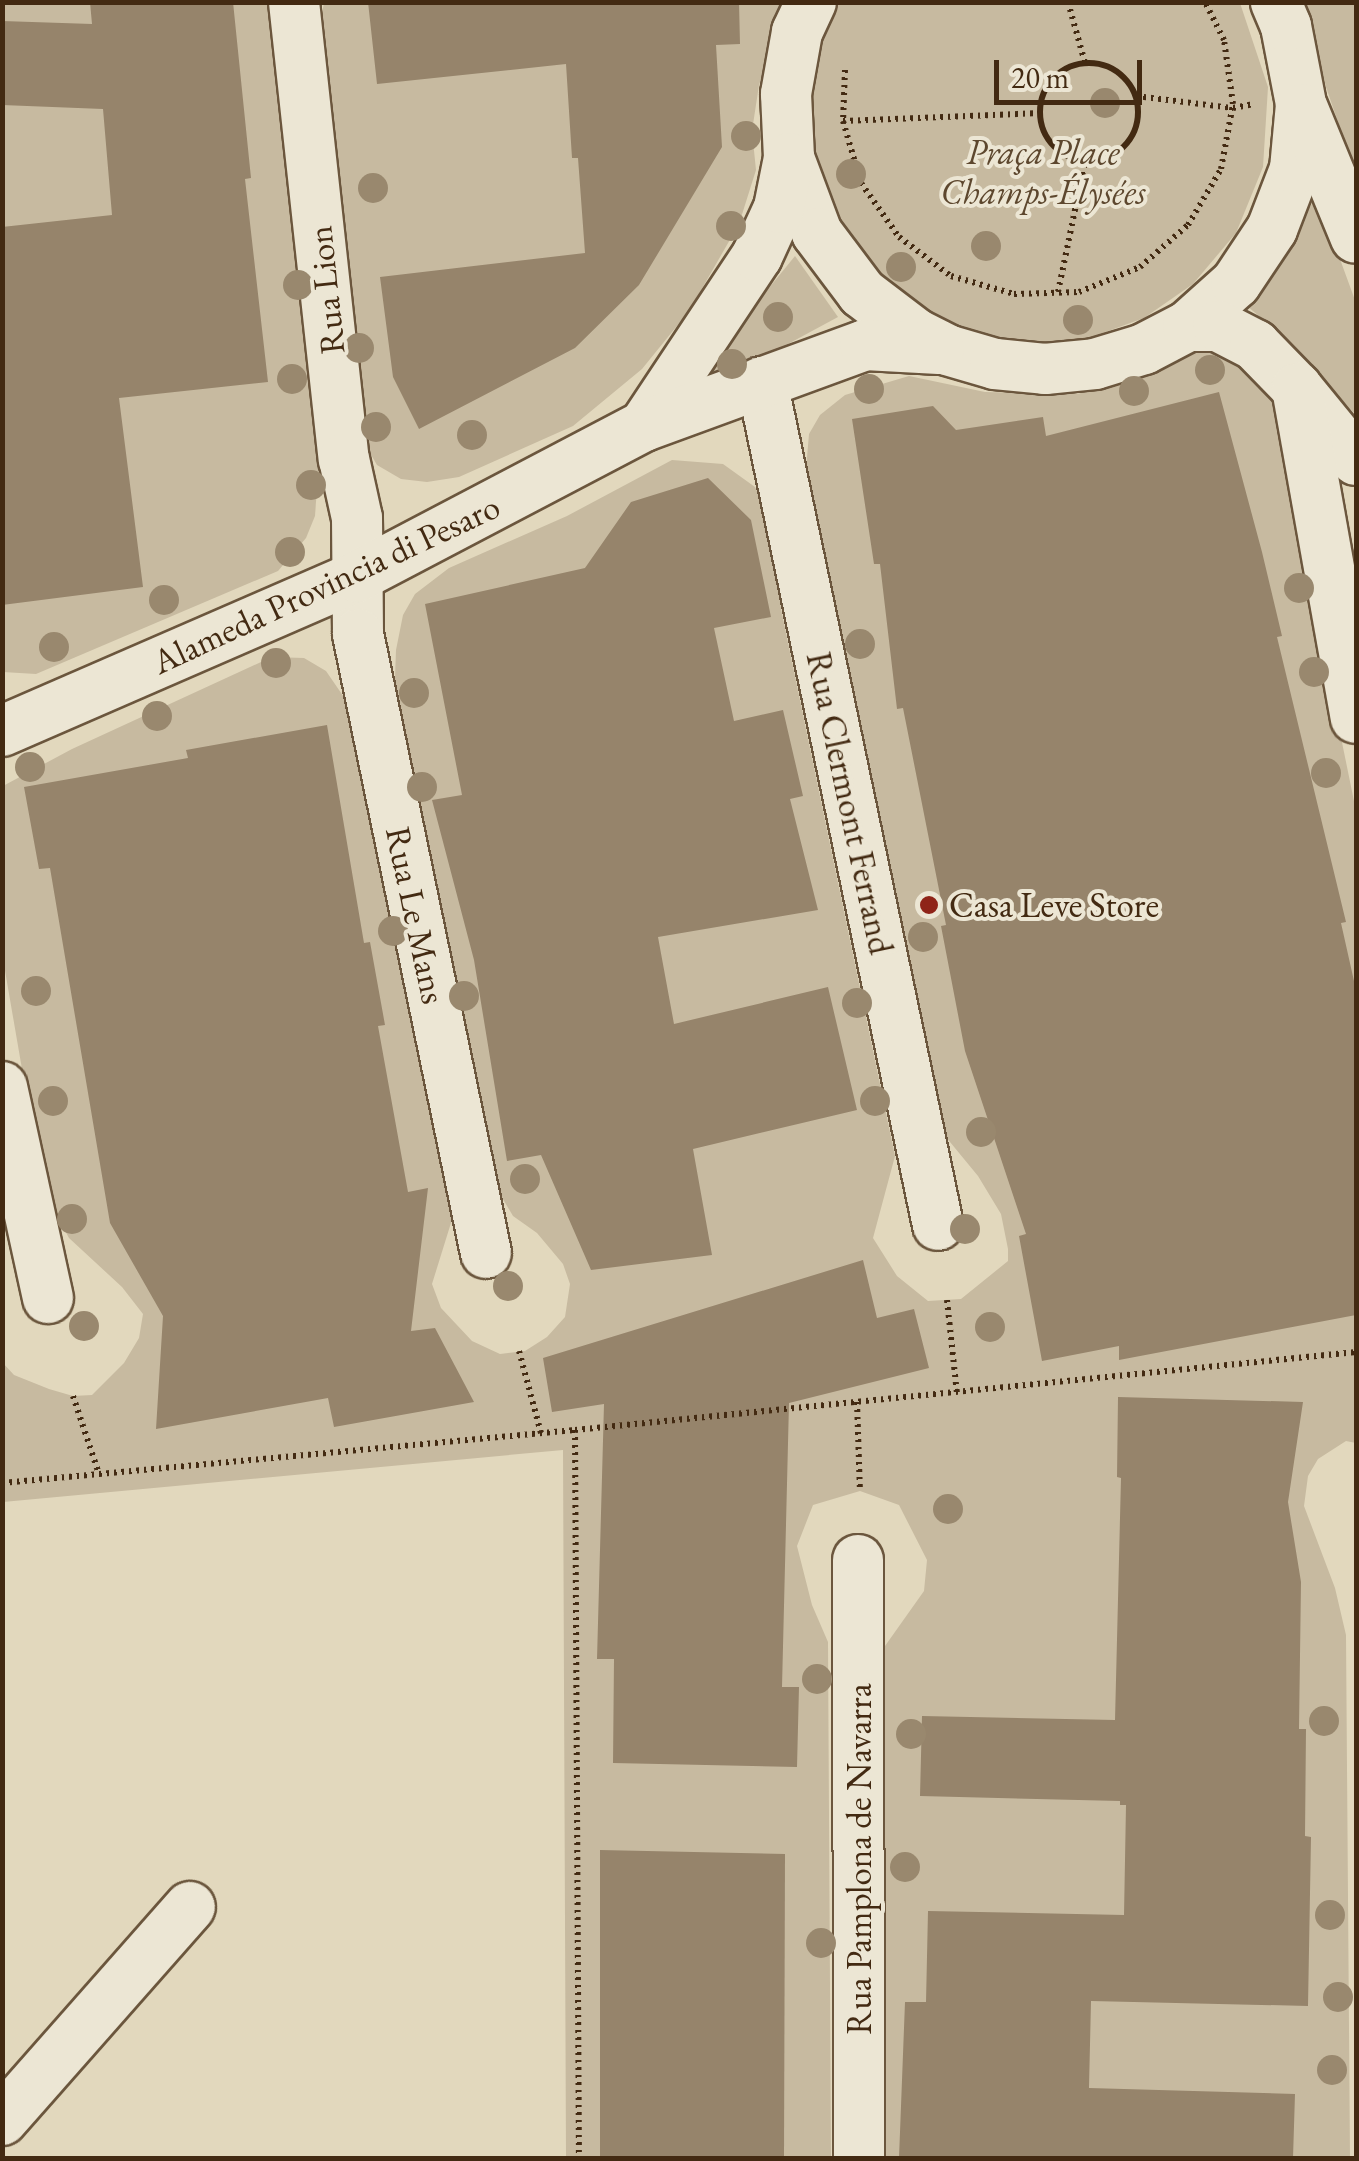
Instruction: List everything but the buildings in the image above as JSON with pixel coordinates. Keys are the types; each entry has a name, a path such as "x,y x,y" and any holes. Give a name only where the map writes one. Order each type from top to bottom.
{"street":[{"name":"Rua Lion","path":"294,2 344,459 357,518 356,577"},
{"path":"810,2 797,32 786,94 790,158 817,234 839,267 887,316 947,350 995,364 1045,369 1111,359 1144,349 1188,326 1236,283 1272,229 1294,169 1300,104"},
{"path":"1276,2 1286,26 1300,104 1356,238"},
{"name":"Alameda Provincia di Pesaro","path":"644,426 757,256 779,208 790,158"},
{"path":"1188,326 1218,326 1255,345 1298,388 1356,460"},
{"name":"Alameda Provincia di Pesaro","path":"2,731 356,577 644,426 864,346 947,350"},
{"name":"Rua Clermont Ferrand","path":"762,382 938,1224"},
{"path":"1298,388 1351,658 1356,718"},
{"name":"Rua Le Mans","path":"356,577 358,634 486,1253"},
{"path":"2,1087 48,1298"},
{"name":"Rua Pamplona de Navarra","path":"858,1560 860,2158"},
{"path":"2,2120 190,1907"}],"path":[{"path":"1068,2 1085,63"},
{"path":"846,57 843,121 861,183 899,237 952,276 1014,294 1079,292 1140,267 1188,225 1221,168 1233,108 1224,40 1204,2"},
{"path":"1085,63 1115,70 1136,96 1138,121 1125,147 1100,160 1071,158 1048,140 1040,112 1042,98 1058,73 1085,63"},
{"path":"1136,96 1233,108"},
{"path":"843,121 1040,112"},
{"path":"1058,292 1086,162"},
{"path":"947,1300 956,1393"},
{"path":"519,1351 541,1433"},
{"path":"2,1483 1356,1352"},
{"path":"73,1396 99,1474"},
{"path":"858,1402 860,1491"},
{"path":"575,1430 579,2158"}],"green space":[{"path":"2,3 271,3 319,459 315,516 306,538 278,571 36,674 3,672"},
{"path":"324,3 785,3 759,85 752,131 756,170 739,224 689,311 642,369 573,426 459,477 427,482 401,479 377,465 366,446 320,23"},
{"name":"Praça Place Champs-Élysées","path":"836,3 1240,3 1268,87 1263,167 1236,233 1193,284 1144,318 1089,338 1038,344 969,333 915,307 863,261 825,199 810,144 809,81 824,23"},
{"path":"1306,3 1356,3 1356,175 1326,87"},
{"path":"1317,196 1356,303 1356,415 1284,337 1247,306"},
{"path":"795,256 838,317 721,380 710,376 706,365"},
{"path":"1188,353 1224,353 1272,399 1356,811 1356,1443 1346,1441 1318,1459 1308,1476 1304,1506 1335,1588 1346,1635 1350,2158 879,2158 876,1679 885,1646 924,1591 927,1560 899,1505 860,1491 813,1505 797,1546 812,1605 828,1642 831,2158 566,2158 563,1450 3,1502 2,1362 14,1375 49,1389 73,1396 92,1395 124,1363 139,1338 143,1314 122,1287 69,1238 53,1208 27,1098 3,959 3,786 72,749 272,657 304,658 326,671 350,706 455,1210 432,1284 441,1308 472,1341 500,1354 525,1351 547,1337 565,1317 570,1284 563,1264 537,1233 513,1216 493,1182 394,705 396,650 403,615 415,594 449,568 567,516 672,460 723,464 755,487 769,516 781,609 895,1156 873,1238 897,1276 928,1301 961,1299 1008,1261 1008,1249 1001,1214 978,1176 936,1125 806,469 809,434 820,415 845,395 909,376 985,392 1078,394"}],"place":[{"name":"Casa Leve Store","path":"929,905"}]}
